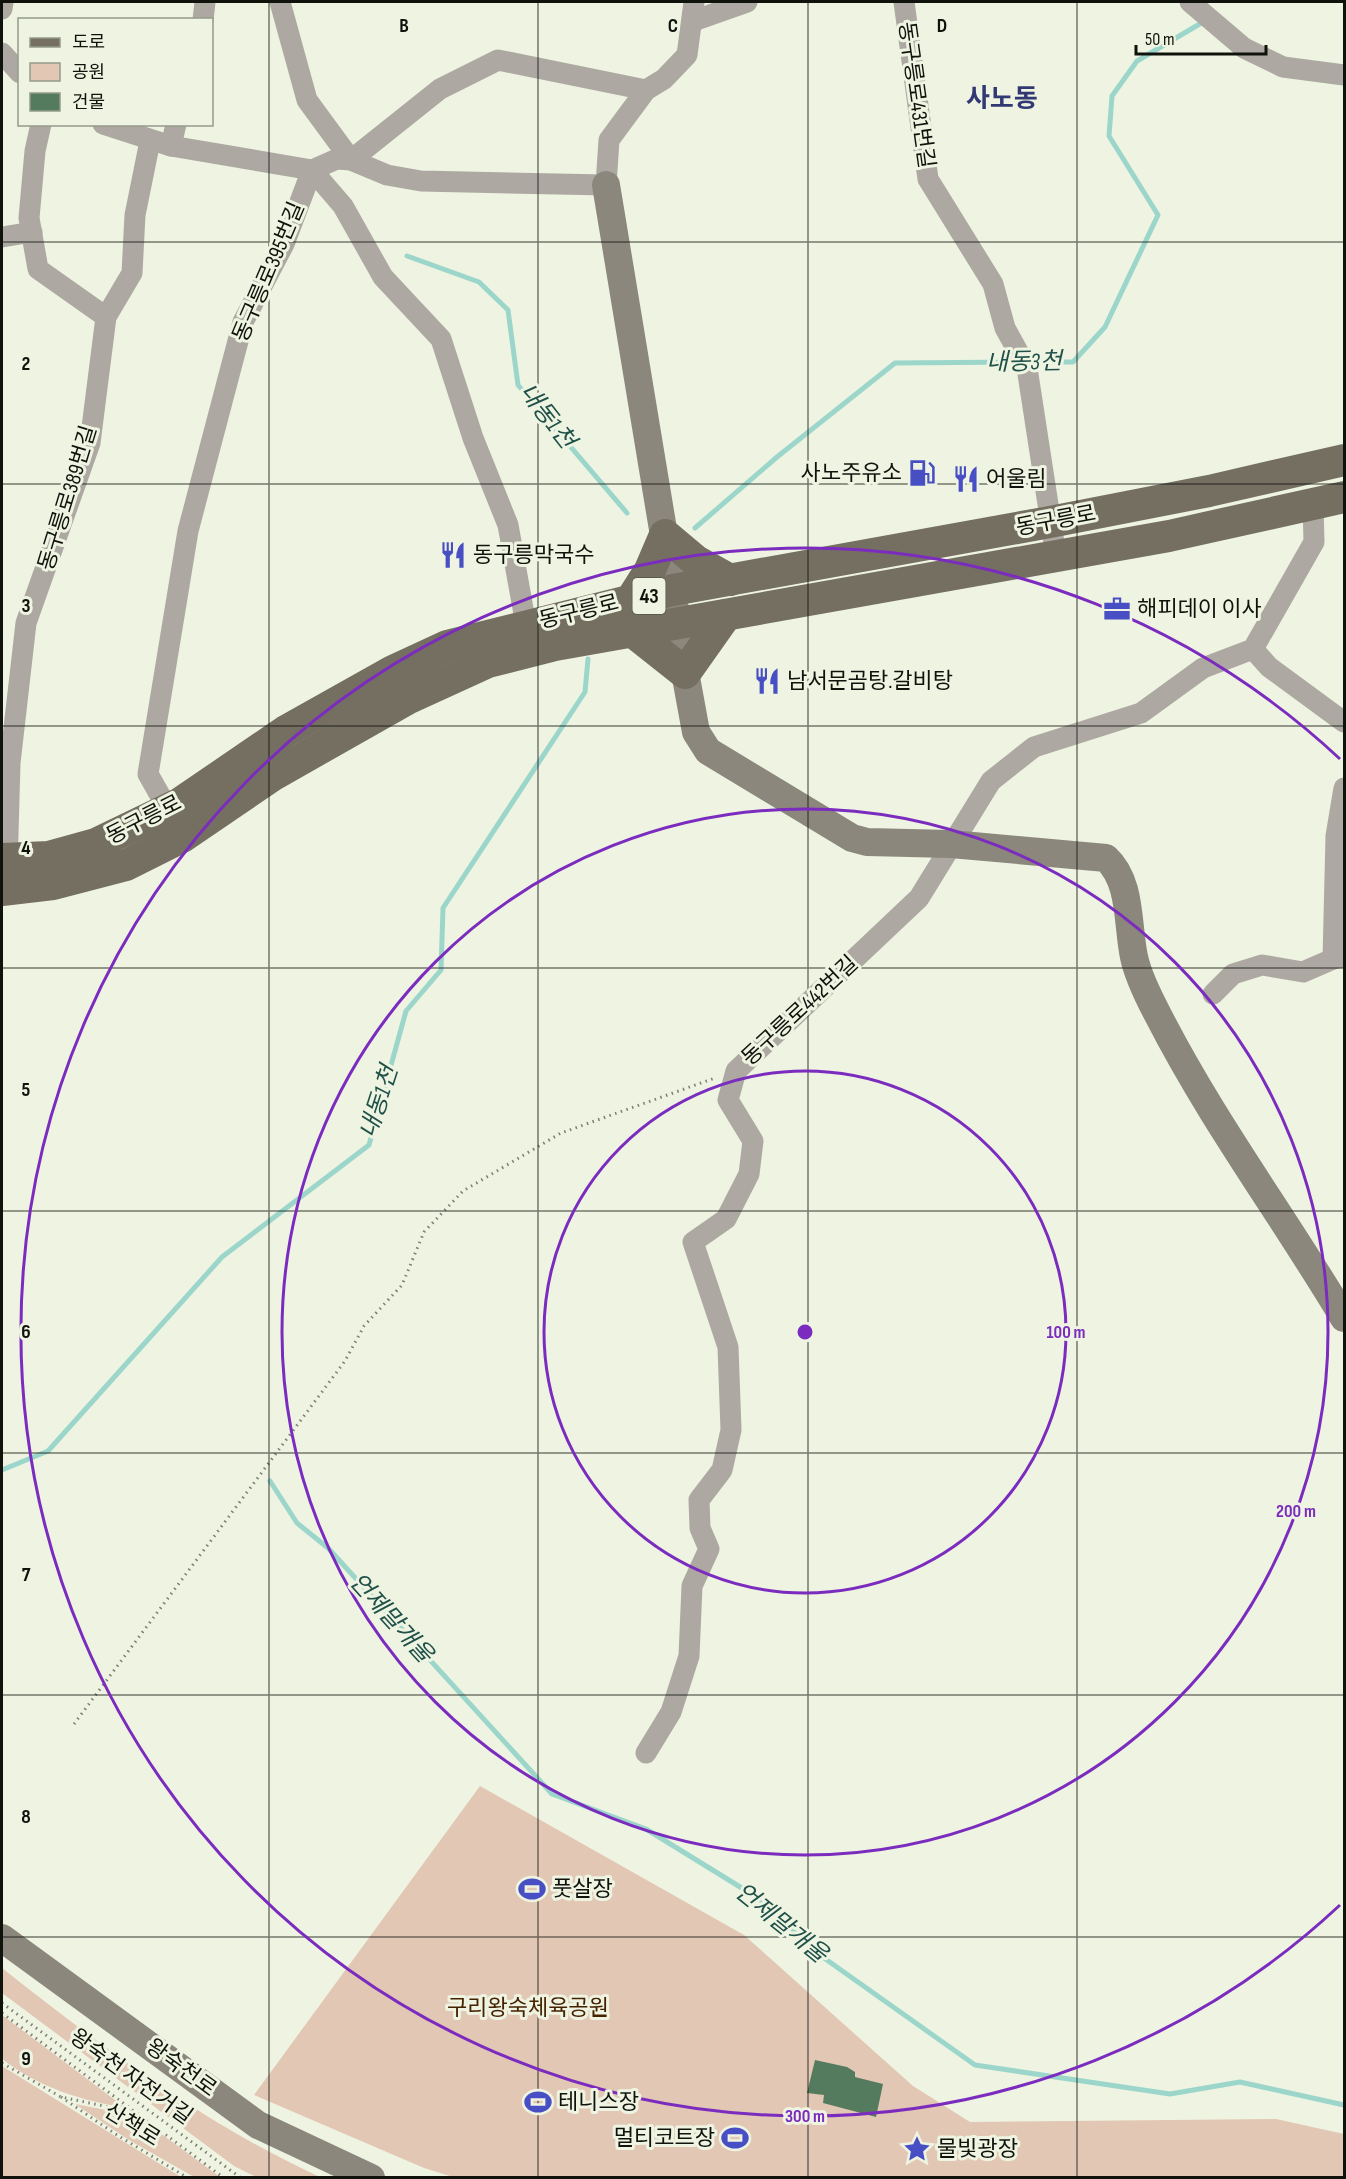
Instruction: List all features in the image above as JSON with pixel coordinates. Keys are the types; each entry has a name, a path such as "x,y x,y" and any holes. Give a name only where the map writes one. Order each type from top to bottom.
{"main road":[{"name":"동구릉로","path":"5,859 49,857 96,844 168,809 286,731 393,670 447,646 674,590 1050,522 1344,460"},
{"name":"동구릉로","path":"2,895 126,865 183,837 273,775 407,699 488,662 555,645 1056,556 1344,497"},
{"path":"631,600 650,570 664,535 696,561 730,580"},
{"path":"632,632 685,673 726,615"}],"street":[{"path":"2,9 3,2"},
{"path":"203,18 205,2"},
{"path":"280,2 307,100 351,160"},
{"path":"747,2 694,11 687,55 663,79 646,90 609,140 606,184 674,590 676,624 696,732 708,751 852,838 867,842 951,844 1093,855 1106,858 1117,868 1122,881 1134,959 1158,1015 1225,1135 1344,1318"},
{"name":"동구릉로431번길","path":"904,2 928,179 993,284 1005,328 1023,362 1056,556"},
{"path":"1203,12 1244,48 1282,67 1344,75"},
{"path":"2,53 18,71"},
{"path":"351,160 440,89 498,60 646,90"},
{"path":"41,126 35,151 30,206 38,269 106,317"},
{"path":"109,126 171,146 312,170 337,159 351,160 387,175 421,181 606,184"},
{"path":"171,146 176,126"},
{"name":"동구릉로389번길","path":"2,895 10,763 26,623 90,443 106,317 132,273 135,215 150,141"},
{"path":"312,170 343,206 383,277 441,339 473,438 508,525 526,626"},
{"name":"동구릉로395번길","path":"183,837 148,774 188,531 243,322 284,244 312,170"},
{"path":"2,237 32,232"},
{"path":"1313,505 1314,542 1253,649 1269,667 1344,722"},
{"name":"동구릉로442번길","path":"646,1753 671,1712 689,1656 692,1586 709,1549 700,1528 699,1500 722,1470 731,1430 728,1347 693,1242 726,1219 749,1174 753,1141 728,1100 736,1071 919,898 991,781 1034,747 1141,713 1203,668 1253,649"},
{"path":"1213,994 1233,974 1262,965 1303,972 1339,958 1336,836 1344,788"},
{"name":"왕숙천로","path":"2,1938 258,2125 371,2178"}],"path":[{"path":"74,1724 345,1361 364,1326 402,1285 424,1232 463,1191 561,1133 736,1071"},
{"name":"왕숙천 자전거길","path":"2,2003 241,2178"},
{"path":"2,2013 224,2178"},
{"name":"산책로","path":"2,2063 61,2097 117,2135 188,2178"},
{"name":"산책로","path":"61,2097 135,2112"}],"green space":[{"name":"구리왕숙체육공원","path":"480,1786 744,1935 913,2086 970,2122 1276,2119 1344,2134 1344,2177 453,2177 424,2168 254,2095"},
{"path":"2,1968 155,2082 235,2133 320,2177 256,2177 234,2166 2,1993"},
{"path":"2,2015 127,2108 77,2097 61,2091 30,2077 2,2059"},
{"path":"2,2066 181,2177 2,2177"},
{"path":"75,2104 137,2116 220,2177 194,2177 129,2140"}],"building":[{"path":"815,2060 847,2067 855,2072 855,2077 883,2084 876,2117 823,2103 824,2095 807,2093"}],"waterway":[{"name":"내동3천","path":"1030,362 1073,362 1105,327 1158,215 1109,136 1112,96 1137,61 1203,22"},
{"name":"내동1천","path":"407,256 479,282 508,310 518,385 627,513"},
{"name":"내동3천","path":"695,528 777,457 895,363 1018,362"},
{"name":"내동1천","path":"2,1470 48,1451 222,1257 369,1145 406,1011 441,970 443,908 585,692 588,659"},
{"name":"언제말개울","path":"270,1481 297,1523 328,1548 552,1794 646,1829 758,1898 817,1953 975,2065 1170,2094 1240,2082 1344,2105"}],"place":[{"name":"사노주유소","path":"922,473"},
{"name":"어울림","path":"966,479"},
{"name":"동구릉막국수","path":"453,555"},
{"name":"해피데이 이사","path":"1117,609"},
{"name":"남서문곰탕.갈비탕","path":"767,681"},
{"name":"풋살장","path":"532,1889"},
{"name":"테니스장","path":"538,2102"},
{"name":"멀티코트장","path":"735,2138"},
{"name":"물빛광장","path":"917,2149"}],"district":[{"name":"사노동","path":"1002,99"}]}
